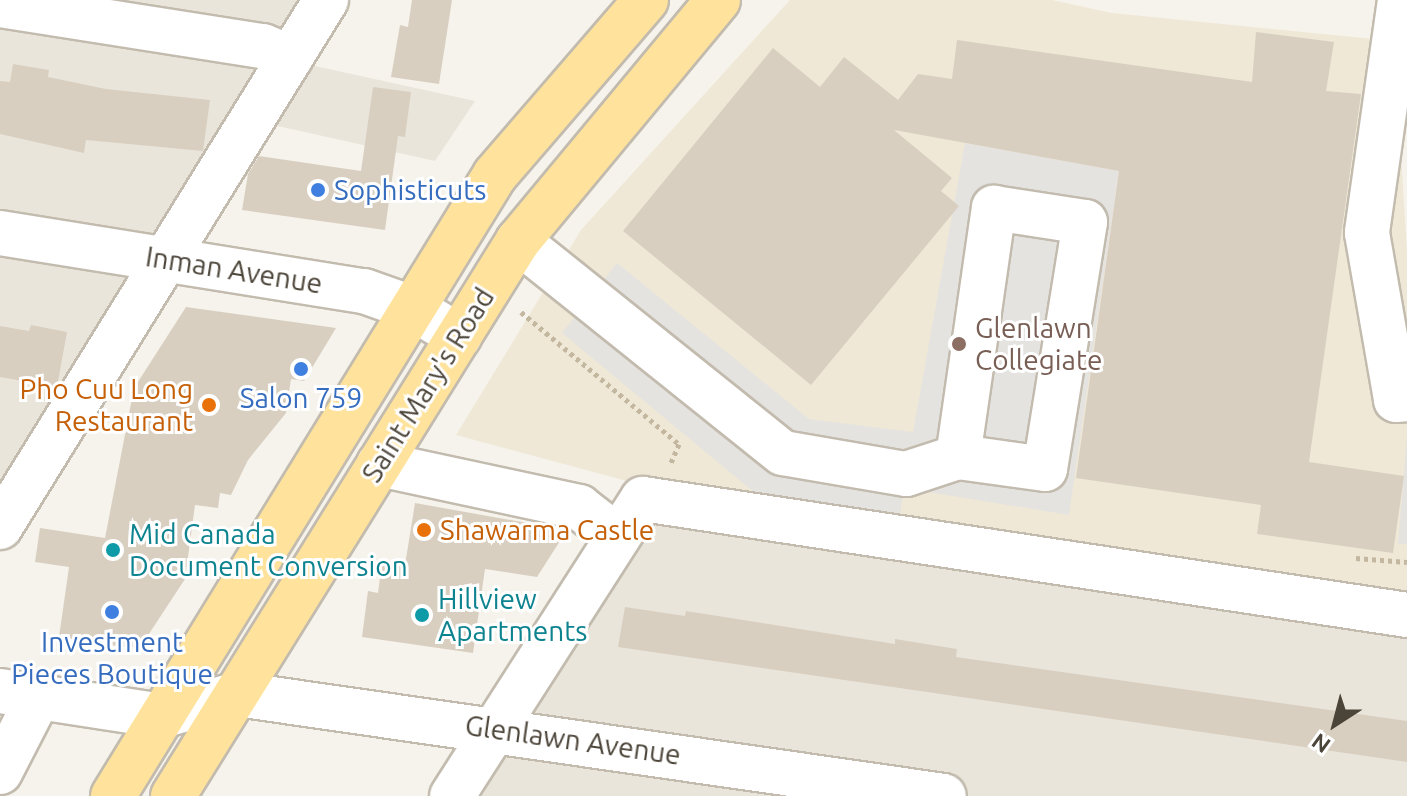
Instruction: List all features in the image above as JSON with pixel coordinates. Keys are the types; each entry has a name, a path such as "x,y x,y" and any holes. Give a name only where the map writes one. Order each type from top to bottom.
{"main road":[{"name":"Saint Mary's Road","path":"173,796 200,705 412,308 495,175 616,18 646,0"},
{"name":"Saint Mary's Road","path":"113,796 200,705 379,464 518,241 589,150 718,0"}],"street":[{"path":"0,527 16,469 168,259 326,0"},
{"path":"1400,0 1367,233 1396,400 1407,399"},
{"path":"0,5 263,46 291,58"},
{"path":"518,241 783,453 906,474 958,457 1045,469 1085,222 994,208 958,457"},
{"name":"Inman Avenue","path":"0,233 364,291 412,308 459,336"},
{"path":"379,464 579,507 618,537"},
{"path":"452,796 643,499 1407,615"},
{"path":"0,772 19,695"},
{"name":"Glenlawn Avenue","path":"19,695 200,705 494,728 944,796"}],"path":[{"path":"521,312 679,444 657,501"},
{"path":"1356,558 1407,562"}],"shaded area":[{"path":"0,0 317,0 283,59 475,101 435,161 246,119 0,508"},
{"name":"Glenlawn Collegiate","path":"790,0 1052,0 1112,13 1394,41 1407,252 1407,600 638,484 456,435 581,230"},
{"path":"965,143 1119,171 1069,515 904,488 899,523 767,503 562,333 617,263 809,419 913,432"},
{"path":"1407,436 1407,544 1398,544"},
{"path":"647,511 1407,624 1407,796 468,796"}],"building":[{"path":"412,0 452,0 439,84 391,77 400,25 408,27"},
{"path":"1256,32 1334,42 1326,91 1361,94 1309,462 1404,476 1393,553 1257,534 1261,505 1076,478 1119,171 894,130 952,178 941,191 959,206 811,385 623,231 773,48 820,87 844,57 898,100 918,74 952,79 957,40 1252,82"},
{"path":"13,64 49,70 48,77 106,89 210,100 203,151 86,140 84,153 0,134 0,81 10,82"},
{"name":"Sophisticuts","path":"373,87 411,92 405,137 398,136 385,230 242,210 248,174 259,156 361,171"},
{"path":"186,307 336,328 304,381 291,379 286,413 248,460 231,495 220,493 218,508 195,505 185,579 143,643 130,648 59,637 69,567 35,562 40,528 105,538 134,388"},
{"path":"31,325 67,332 57,387 0,377 0,326 29,331"},
{"path":"415,503 567,530 537,577 485,569 473,653 362,637 368,591 378,593 382,562 405,565"},
{"path":"625,607 685,616 686,611 895,644 895,639 957,649 956,657 1407,721 1407,762 618,647"}],"place":[{"name":"Sophisticuts","path":"318,190"},
{"name":"Glenlawn Collegiate","path":"959,344"},
{"name":"Salon 759","path":"301,369"},
{"name":"Pho Cuu Long Restaurant","path":"209,405"},
{"name":"Shawarma Castle","path":"424,530"},
{"name":"Mid Canada Document Conversion","path":"113,550"},
{"name":"Investment Pieces Boutique","path":"112,612"},
{"name":"Hillview Apartments","path":"422,615"}]}
